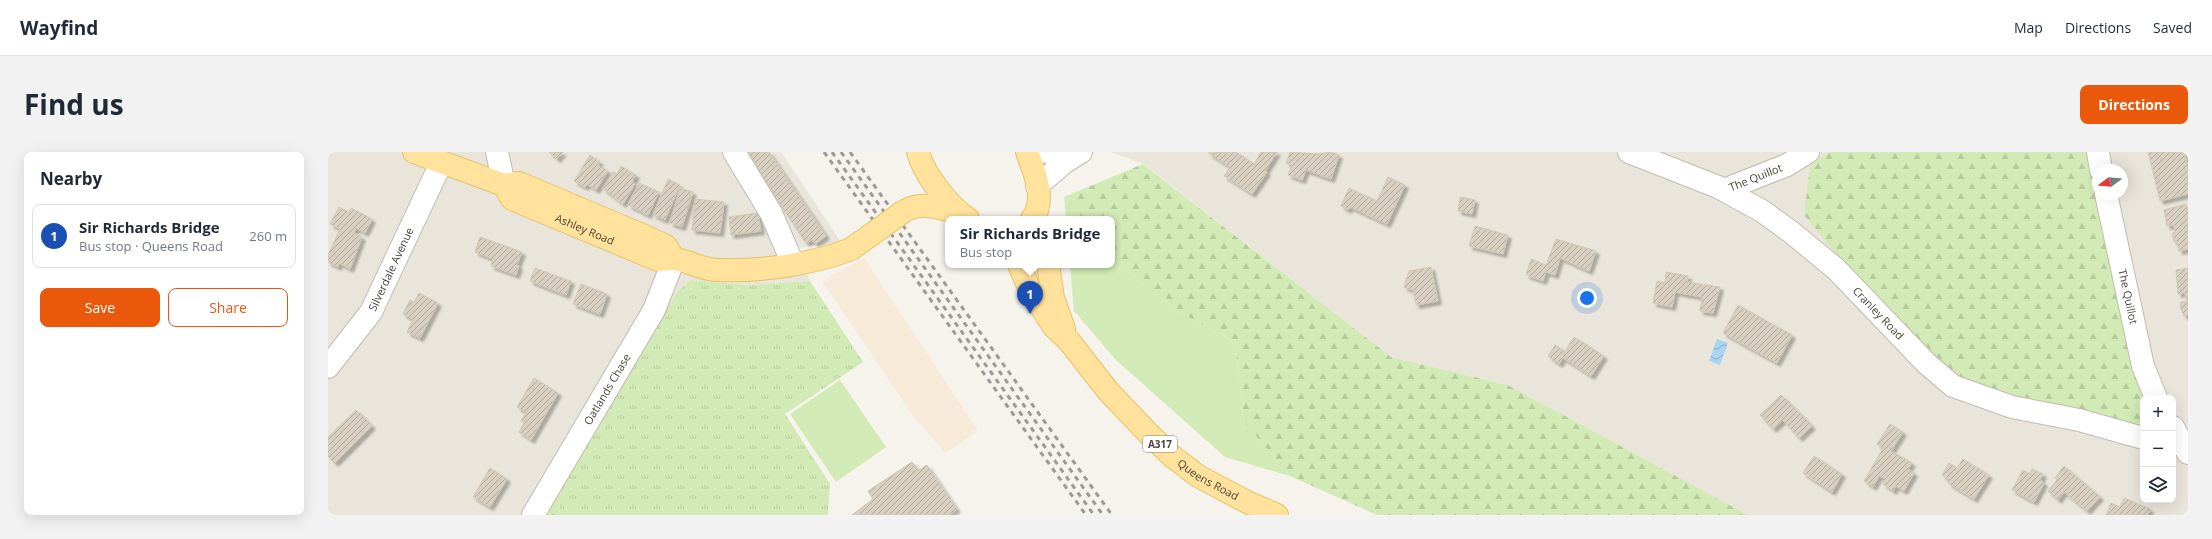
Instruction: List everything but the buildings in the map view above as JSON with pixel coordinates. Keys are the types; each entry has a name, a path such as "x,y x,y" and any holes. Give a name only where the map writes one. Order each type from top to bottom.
{"main road":[{"path":"414,152 504,185"},
{"path":"1027,152 1037,207"},
{"path":"906,210 920,186 921,160"},
{"path":"921,160 948,201 964,216"},
{"name":"Ashley Road","path":"504,185 512,199 658,260 674,259 697,267 717,270 792,264 832,257 851,249 906,210"},
{"path":"906,210 932,206 964,216"},
{"name":"Queens Road","path":"1020,268 1038,305 1054,327 1069,341 1108,391 1173,457 1198,476 1224,491 1278,515"},
{"name":"Queens Road","path":"1048,268 1053,298 1069,341"}],"street":[{"path":"497,152 504,185"},
{"path":"734,152 771,213 792,264"},
{"path":"1047,152 1079,153"},
{"name":"Cranley Road","path":"1629,152 1686,173 1724,190 1762,211 1836,269 1926,363 1953,386 2012,407 2079,420 2140,437"},
{"name":"The Quillot","path":"1724,190 1787,165 1808,152"},
{"path":"2098,152 2100,164"},
{"path":"1037,207 1065,162 1079,153"},
{"name":"Silverdale Avenue","path":"328,367 371,312 419,207 441,163"},
{"name":"The Quillot","path":"2107,200 2143,366 2155,395"},
{"name":"Oatlands Chase","path":"533,515 654,310 674,259"},
{"path":"2175,431 2188,453"},
{"path":"2176,455 2188,461"}],"shaded area":[{"path":"328,152 781,152 841,242 798,248 810,281 748,285 691,280 678,291 540,515 328,515"},
{"path":"1110,152 2188,152 2188,515 1748,515 1508,385 1391,357 1144,164"},
{"path":"864,258 978,431 945,453 914,417 822,281"}],"green space":[{"path":"1829,152 2093,152 2096,164 2092,164 2092,200 2100,200 2150,395 2140,395 2140,433 1992,396 1954,381 1835,252 1804,215 1810,166"},
{"path":"1143,164 1391,357 1508,385 1748,515 1377,515 1290,476 1244,422 1235,342 1173,309 1124,268 1115,258 1115,216 1080,216 1064,197"},
{"path":"1064,197 1080,216 1066,216"},
{"path":"1115,258 1124,268 1173,309 1235,342 1244,422 1290,476 1225,457 1116,360 1074,311 1070,268 1115,268"},
{"path":"691,280 748,285 810,281 863,362 785,414 830,484 828,515 559,515 561,481 678,291"},
{"path":"840,380 886,447 836,482 790,414"},
{"path":"561,481 559,515 540,515"}],"water":[{"path":"1717,339 1728,343 1720,365 1709,361"}],"railway":[{"path":"824,152 1086,515"},
{"path":"832,152 1094,515"},
{"path":"841,152 1103,515"},
{"path":"850,152 1112,515"}],"place":[{"name":"Sir Richards Bridge","path":"1030,314"}]}
